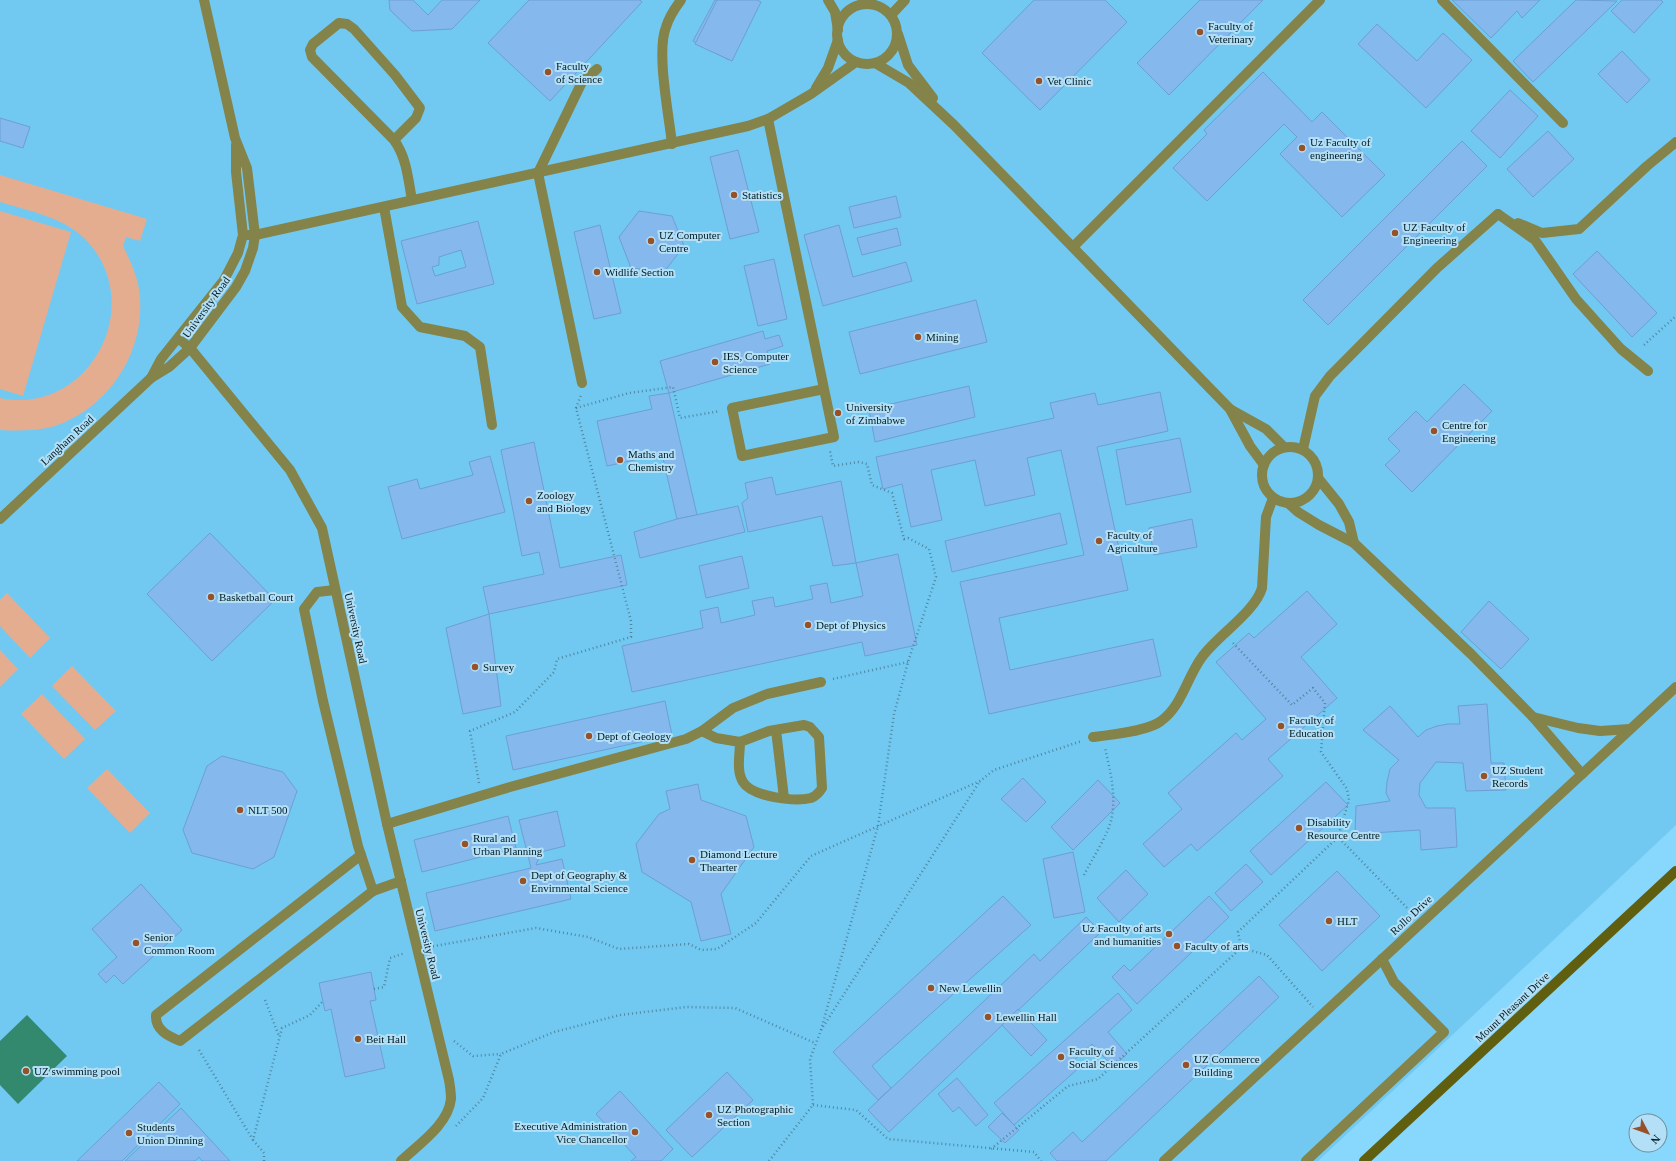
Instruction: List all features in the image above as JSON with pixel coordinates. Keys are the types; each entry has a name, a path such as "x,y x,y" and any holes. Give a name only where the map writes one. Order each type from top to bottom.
{"street":[{"name":"University Road","path":"204,0 235,138 247,168 255,235 251,257 236,287 190,348 290,470 303,491 322,528 387,824 449,1080 451,1100 438,1127 401,1161"},
{"path":"672,144 662,48 665,28 681,0"},
{"path":"812,94 828,68 838,35 841,20 847,12 861,2 879,7 891,15 896,24 896,43 891,52 884,59 875,63 865,64 856,62 847,57 841,49 838,35 835,12 828,0"},
{"path":"891,15 905,0"},
{"path":"1073,247 1320,0"},
{"path":"1442,0 1563,123"},
{"path":"394,140 416,118 420,108 396,75 354,29 347,24 339,23 313,44 310,50 312,57 394,140 401,150 406,165 412,200"},
{"path":"897,33 908,65 954,125"},
{"path":"243,235 255,235 748,126 768,119 812,94 856,62"},
{"path":"875,63 909,83 954,125 1230,409 1250,446 1264,465"},
{"path":"582,383 538,173 582,82 597,69"},
{"path":"768,119 834,437 742,456 732,408 824,389"},
{"name":"University Road","path":"179,339 224,280 238,253 243,235 236,172 235,138"},
{"path":"1498,214 1542,233 1579,229 1647,166 1676,142"},
{"path":"384,207 402,307 420,327 465,336 480,347 492,425"},
{"path":"1498,214 1535,240 1576,299 1621,349 1648,371"},
{"path":"1303,449 1315,396 1330,376 1437,268 1498,214"},
{"path":"179,339 190,348"},
{"name":"Langham Road","path":"150,378 161,359 179,339"},
{"name":"Langham Road","path":"0,519 150,378 169,367 190,348"},
{"path":"1230,409 1266,429 1284,447"},
{"path":"1284,447 1296,447 1303,449 1312,456 1317,466 1318,478 1315,488 1308,497 1298,502 1280,502 1273,498 1264,487 1262,480 1264,465 1269,455 1284,447"},
{"path":"1318,478 1339,504 1349,522 1354,543"},
{"path":"1098,736 1129,732 1160,722 1170,713 1202,656 1225,634 1260,595 1262,588 1266,517 1273,498"},
{"path":"1288,503 1298,512 1319,525 1354,543 1471,654 1533,717 1582,774"},
{"path":"336,590 317,592 304,609 323,701 361,855 373,891"},
{"path":"387,824 481,796 686,739 702,731 733,708 766,694 821,682"},
{"name":"Rollo Drive","path":"1164,1161 1676,687"},
{"path":"1533,717 1578,728 1600,731 1630,728"},
{"path":"702,731 716,738 740,742 776,730 804,725 810,727 819,737 822,788 819,794 812,798 799,800 761,794 750,789 744,784 739,770 740,742"},
{"path":"776,730 784,798"},
{"path":"361,855 156,1015 156,1021 160,1029 169,1036 180,1041 373,891 401,881"},
{"name":"Mount Pleasant Drive","path":"1364,1161 1676,871"},
{"path":"1306,1161 1444,1032 1394,982 1382,959"}],"path":[{"path":"1644,345 1676,316"},
{"path":"481,796 470,731 515,712 554,672 557,659 631,637 631,621 576,408 582,393 582,383"},
{"path":"576,408 629,393 673,387 680,418 732,408"},
{"path":"769,1161 813,1105 810,1059 821,1030 878,826 894,714 908,662 936,577 929,549 908,538 904,539 892,493 872,485 867,464 858,462 833,466 827,439"},
{"path":"1225,634 1292,705 1313,688 1325,702 1321,752 1347,789 1349,800 1338,837 1238,932 1241,948"},
{"path":"821,682 908,662"},
{"path":"374,989 384,987 390,958 417,950 536,928 588,937 619,949 689,944 701,950 717,949 756,923 811,856 980,780 994,770 1098,736 1113,786 1112,817 1084,875"},
{"path":"821,1030 980,780"},
{"path":"1338,837 1421,922"},
{"path":"1241,948 1267,955 1321,1016"},
{"path":"991,1149 1068,1086 1098,1079 1241,948"},
{"path":"265,1000 280,1037"},
{"path":"254,1140 282,1028 310,1015 323,1001"},
{"path":"436,1028 473,1056 501,1054 554,1032 613,1017 686,1007 735,1008 816,1043"},
{"path":"199,1050 264,1154 264,1161"},
{"path":"483,1098 501,1054"},
{"path":"813,1105 856,1110 888,1139 1034,1152 1041,1161"}],"shaded area":[{"name":"University of Zimbabwe","path":"0,0 1676,0 1676,825 1318,1161 0,1161"},
{"path":"0,175 147,219 140,241 126,237 123,246 132,264 140,298 140,319 136,339 129,358 119,376 106,392 91,406 74,418 55,426 35,430 0,430 0,398 32,399 60,390 83,373 100,350 110,323 111,294 103,265 85,239 67,225 56,220 0,202"},
{"path":"0,211 71,232 23,396 0,389"},
{"path":"7,593 50,638 30,658 0,626 0,600"},
{"path":"0,650 18,669 0,687"},
{"path":"72,666 116,711 95,730 52,686"},
{"path":"42,694 85,739 64,759 21,714"},
{"path":"107,769 150,813 130,833 87,788"},
{"name":"UZ swimming pool","path":"27,1015 67,1056 18,1104 0,1085 0,1041"}],"building":[{"path":"389,0 413,0 428,15 442,0 480,0 452,29 412,31 390,10"},
{"name":"Faculty of Science","path":"529,0 640,0 642,2 550,101 488,43"},
{"path":"715,0 754,0 759,3 729,60 693,41"},
{"path":"717,0 757,0 761,2 732,61 695,44"},
{"name":"Vet Clinic","path":"1034,0 1105,0 1127,22 1040,110 982,53"},
{"name":"Faculty of Veterinary","path":"1200,0 1263,0 1169,95 1137,63"},
{"path":"1452,0 1540,0 1522,18 1517,11 1491,38"},
{"path":"1576,0 1617,1 1533,82 1513,61"},
{"path":"1622,0 1661,0 1663,2 1634,33 1611,11"},
{"path":"1377,24 1417,61 1443,33 1472,60 1426,108 1358,44"},
{"path":"1622,51 1650,80 1627,103 1598,74"},
{"path":"1263,72 1312,122 1322,112 1385,175 1342,217 1280,154 1297,137 1284,124 1207,201 1173,168 1207,134 1204,130"},
{"path":"1510,90 1538,116 1500,158 1471,131"},
{"path":"0,118 30,127 23,148 0,141"},
{"path":"1548,131 1574,159 1533,197 1507,169"},
{"name":"UZ Faculty of Engineering","path":"1462,141 1487,166 1328,325 1303,300"},
{"name":"Statistics","path":"738,150 759,232 730,239 710,157"},
{"path":"896,196 901,217 854,228 849,207"},
{"name":"UZ Computer Centre","path":"639,211 672,216 684,246 664,272 631,268 619,237"},
{"path":"478,221 494,284 417,304 401,241","holes":["461,250 466,267 435,276 432,267 439,265 439,257"]},
{"name":"Widlife Section","path":"600,225 621,313 594,319 574,232"},
{"path":"839,225 853,277 906,262 912,281 823,306 804,235"},
{"path":"897,228 901,245 862,255 857,238"},
{"path":"1597,251 1657,313 1632,337 1573,274"},
{"path":"774,259 787,319 758,326 744,266"},
{"name":"Mining","path":"976,300 987,342 860,374 849,332"},
{"name":"IES, Computer Science","path":"763,331 765,339 779,335 783,346 767,351 770,364 669,393 660,361"},
{"name":"Centre for Engineering","path":"1464,384 1492,411 1412,492 1385,465 1400,451 1388,439 1416,411 1427,422"},
{"path":"969,386 975,417 875,442 869,409"},
{"name":"Faculty of Agriculture","path":"1160,392 1168,431 1097,447 1128,590 999,618 1010,670 1153,639 1161,676 989,714 960,582 1084,555 1061,450 1027,458 1035,495 985,506 975,460 931,470 942,520 911,527 902,484 883,489 876,457 1054,418 1050,403 1095,393 1098,405"},
{"name":"Maths and Chemistry","path":"669,393 697,515 677,519 662,454 607,466 597,421 652,409 649,396"},
{"path":"1180,438 1191,492 1126,505 1116,450"},
{"name":"Zoology and Biology","path":"534,442 560,568 621,555 627,585 489,614 483,587 544,574 539,552 522,556 501,450"},
{"path":"490,456 505,512 402,539 388,487 417,479 420,489 473,475 469,462"},
{"path":"772,477 776,495 841,481 856,563 833,566 822,516 748,532 742,503 748,498 745,483"},
{"path":"738,506 745,532 640,558 634,532 677,519"},
{"path":"1060,513 1067,544 952,572 945,541"},
{"path":"1192,519 1197,547 1154,555 1149,528"},
{"name":"Basketball Court","path":"210,533 275,600 212,661 147,594"},
{"name":"Dept of Physics","path":"898,554 917,645 865,656 862,642 632,692 622,646 703,628 700,611 718,607 721,623 755,615 752,601 773,597 775,607 813,599 810,586 827,583 831,603 863,596 856,563"},
{"path":"742,556 749,588 706,598 699,566"},
{"name":"Faculty of Education","path":"1307,591 1337,624 1301,657 1337,698 1268,759 1283,776 1197,851 1191,844 1164,867 1143,844 1182,809 1168,793 1236,733 1242,740 1266,719 1216,662 1249,633 1254,638"},
{"path":"1489,601 1529,639 1501,669 1461,632"},
{"name":"Survey","path":"489,614 501,706 463,714 446,628"},
{"name":"Dept of Geology","path":"665,701 672,735 513,770 506,736"},
{"name":"UZ Student Records","path":"1487,704 1491,763 1504,763 1506,790 1466,791 1463,763 1436,762 1420,783 1419,795 1426,808 1455,808 1457,847 1421,850 1420,830 1355,834 1356,806 1390,801 1386,793 1387,782 1390,769 1399,760 1363,730 1390,706 1418,737 1426,730 1437,726 1460,724 1458,706"},
{"name":"NLT 500","path":"222,756 283,772 297,791 274,857 253,869 192,853 183,830 207,766"},
{"path":"1023,778 1046,802 1026,822 1001,799"},
{"path":"1098,780 1120,803 1073,850 1051,827"},
{"name":"Disability Resource Centre","path":"1326,782 1348,805 1271,875 1250,851"},
{"name":"Diamond Lecture Thearter","path":"698,784 701,800 746,816 754,847 721,894 731,934 701,941 691,902 642,872 636,844 659,814 670,809 666,791"},
{"name":"Dept of Geography & Envirnmental Science","path":"557,811 565,846 541,852 536,865 562,859 571,899 435,931 426,893 531,868 519,820"},
{"name":"Rural and Urban Planning","path":"508,816 516,848 422,872 414,840"},
{"path":"1073,852 1085,912 1054,918 1043,859"},
{"path":"1246,864 1263,882 1231,911 1215,893"},
{"path":"1126,870 1148,894 1119,922 1097,898"},
{"name":"HLT","path":"1337,871 1380,916 1322,971 1279,925"},
{"name":"Senior Common Room","path":"141,884 182,930 123,984 114,975 106,983 98,974 117,957 92,929"},
{"name":"New Lewellin","path":"1003,896 1031,925 872,1066 891,1088 878,1100 833,1052"},
{"path":"1209,896 1229,917 1137,1004 1112,977 1124,965 1130,971"},
{"name":"Lewellin Hall","path":"1086,917 1101,932 889,1132 868,1110 1034,954 1040,961"},
{"name":"Beit Hall","path":"371,972 376,1000 370,1001 385,1068 345,1077 331,1009 325,1011 319,983"},
{"name":"UZ Commerce Building","path":"1259,976 1279,997 1106,1161 1057,1161 1050,1153 1073,1132 1082,1142"},
{"name":"Faculty of Social Sciences","path":"1118,993 1132,1010 1108,1032 1127,1054 1113,1067 1092,1044 1074,1060 1080,1067 1014,1125 994,1103"},
{"path":"1018,1009 1047,1040 1031,1056 1002,1025"},
{"name":"UZ Photographic Section","path":"727,1072 753,1100 692,1157 666,1130"},
{"path":"957,1078 988,1115 976,1126 959,1107 953,1112 938,1094"},
{"name":"Students Union Dinning","path":"159,1082 180,1104 122,1161 77,1161"},
{"name":"Executive Administration Vice Chancellor","path":"620,1091 673,1149 661,1161 631,1161 636,1157 596,1114"},
{"path":"181,1108 230,1161 202,1161 199,1157 195,1161 125,1161"},
{"path":"1002,1113 1019,1130 1005,1143 988,1127"}],"place":[{"name":"Faculty of Veterinary","path":"1200,32"},
{"name":"Faculty of Science","path":"548,72"},
{"name":"Vet Clinic","path":"1039,81"},
{"name":"Uz Faculty of engineering","path":"1302,148"},
{"name":"Statistics","path":"734,195"},
{"name":"UZ Faculty of Engineering","path":"1395,233"},
{"name":"UZ Computer Centre","path":"651,241"},
{"name":"Widlife Section","path":"597,272"},
{"name":"Mining","path":"918,337"},
{"name":"IES, Computer Science","path":"715,362"},
{"name":"University of Zimbabwe","path":"838,413"},
{"name":"Centre for Engineering","path":"1434,431"},
{"name":"Maths and Chemistry","path":"620,460"},
{"name":"Zoology and Biology","path":"529,501"},
{"name":"Faculty of Agriculture","path":"1099,541"},
{"name":"Basketball Court","path":"211,597"},
{"name":"Dept of Physics","path":"808,625"},
{"name":"Survey","path":"475,667"},
{"name":"Faculty of Education","path":"1281,726"},
{"name":"Dept of Geology","path":"589,736"},
{"name":"UZ Student Records","path":"1484,776"},
{"name":"NLT 500","path":"240,810"},
{"name":"Disability Resource Centre","path":"1299,828"},
{"name":"Rural and Urban Planning","path":"465,844"},
{"name":"Diamond Lecture Thearter","path":"692,860"},
{"name":"Dept of Geography & Envirnmental Science","path":"523,881"},
{"name":"HLT","path":"1329,921"},
{"name":"Uz Faculty of arts and humanities","path":"1169,934"},
{"name":"Senior Common Room","path":"136,943"},
{"name":"Faculty of arts","path":"1177,946"},
{"name":"New Lewellin","path":"931,988"},
{"name":"Lewellin Hall","path":"988,1017"},
{"name":"Beit Hall","path":"358,1039"},
{"name":"Faculty of Social Sciences","path":"1061,1057"},
{"name":"UZ Commerce Building","path":"1186,1065"},
{"name":"UZ swimming pool","path":"26,1071"},
{"name":"UZ Photographic Section","path":"709,1115"},
{"name":"Executive Administration Vice Chancellor","path":"635,1132"},
{"name":"Students Union Dinning","path":"129,1133"}]}
